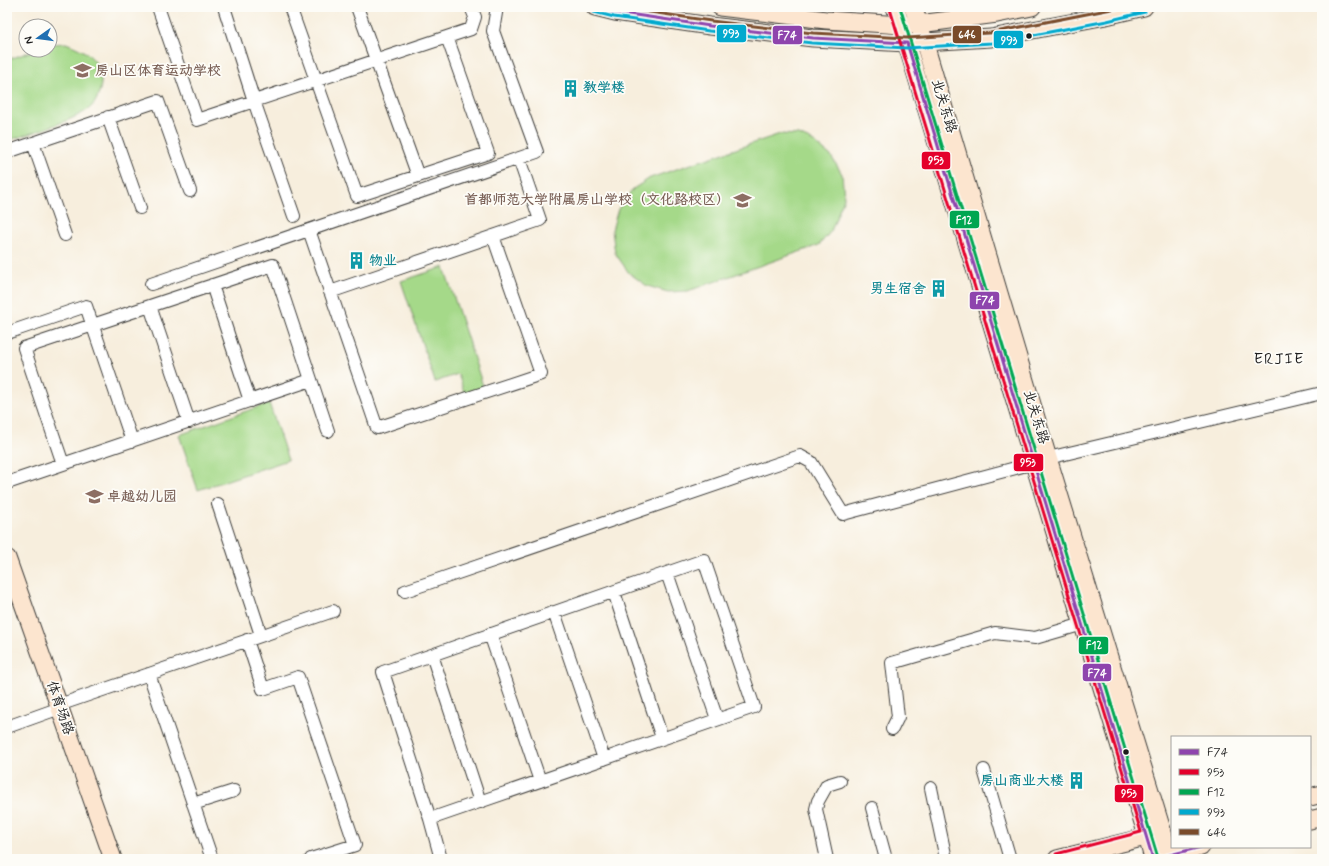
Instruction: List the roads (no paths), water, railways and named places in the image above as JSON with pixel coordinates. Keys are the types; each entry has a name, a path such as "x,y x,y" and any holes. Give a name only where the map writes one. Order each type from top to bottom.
{"main road":[{"path":"595,7 615,12 725,28 813,38 907,43 992,38 1106,16 1144,7"},
{"path":"720,7 795,12 826,20 901,24 919,24 996,14 1032,7"},
{"name":"北关东路","path":"895,7 1161,834 1162,858"},
{"name":"北关东路","path":"913,7 1041,460 1083,624 1161,834"},
{"name":"体育场路","path":"7,558 113,859"},
{"path":"1311,797 1322,794"},
{"path":"1311,820 1322,817"},
{"path":"1057,859 1161,834"},
{"path":"1162,858 1197,848"}],"street":[{"path":"158,7 197,120 471,29 475,17 471,7"},
{"path":"224,7 254,101 294,216"},
{"path":"290,7 357,196 488,153 447,37"},
{"path":"357,7 418,176"},
{"path":"151,284 537,152 493,31 497,7"},
{"path":"7,152 158,101 190,191"},
{"path":"108,117 140,208"},
{"path":"33,143 65,234"},
{"path":"330,292 540,220 519,158"},
{"path":"309,230 376,428 541,374 493,236"},
{"path":"63,464 24,348 273,265 328,431"},
{"path":"212,285 250,401"},
{"path":"7,333 86,306 132,441"},
{"path":"150,306 189,422"},
{"path":"7,483 311,380"},
{"path":"405,591 800,456 811,462 843,514 1041,460 1322,393"},
{"path":"218,504 261,636"},
{"path":"430,819 754,706 704,560 383,672 430,819 441,859"},
{"path":"667,573 717,719"},
{"path":"614,592 662,738"},
{"path":"7,727 148,674 333,611"},
{"path":"554,612 604,759"},
{"path":"892,729 898,717 892,663 995,633 1035,638 1083,624"},
{"path":"490,634 540,781"},
{"path":"247,640 263,689 298,678 355,845 311,859"},
{"path":"432,655 480,802"},
{"path":"148,674 212,859"},
{"path":"984,770 1010,859"},
{"path":"827,859 816,809 818,801 827,785 840,781"},
{"path":"931,788 946,859"},
{"path":"193,804 234,791"},
{"path":"872,808 886,859"}],"place":[{"name":"房山区体育运动学校","path":"82,71"},
{"name":"教学楼","path":"570,88"},
{"name":"首都师范大学附属房山学校（文化路校区）","path":"743,200"},
{"name":"物业","path":"356,261"},
{"name":"男生宿舍","path":"939,289"},
{"name":"卓越幼儿园","path":"94,497"},
{"name":"房山商业大楼","path":"1077,781"}],"district":[{"name":"ERJIE","path":"1279,359"}]}
